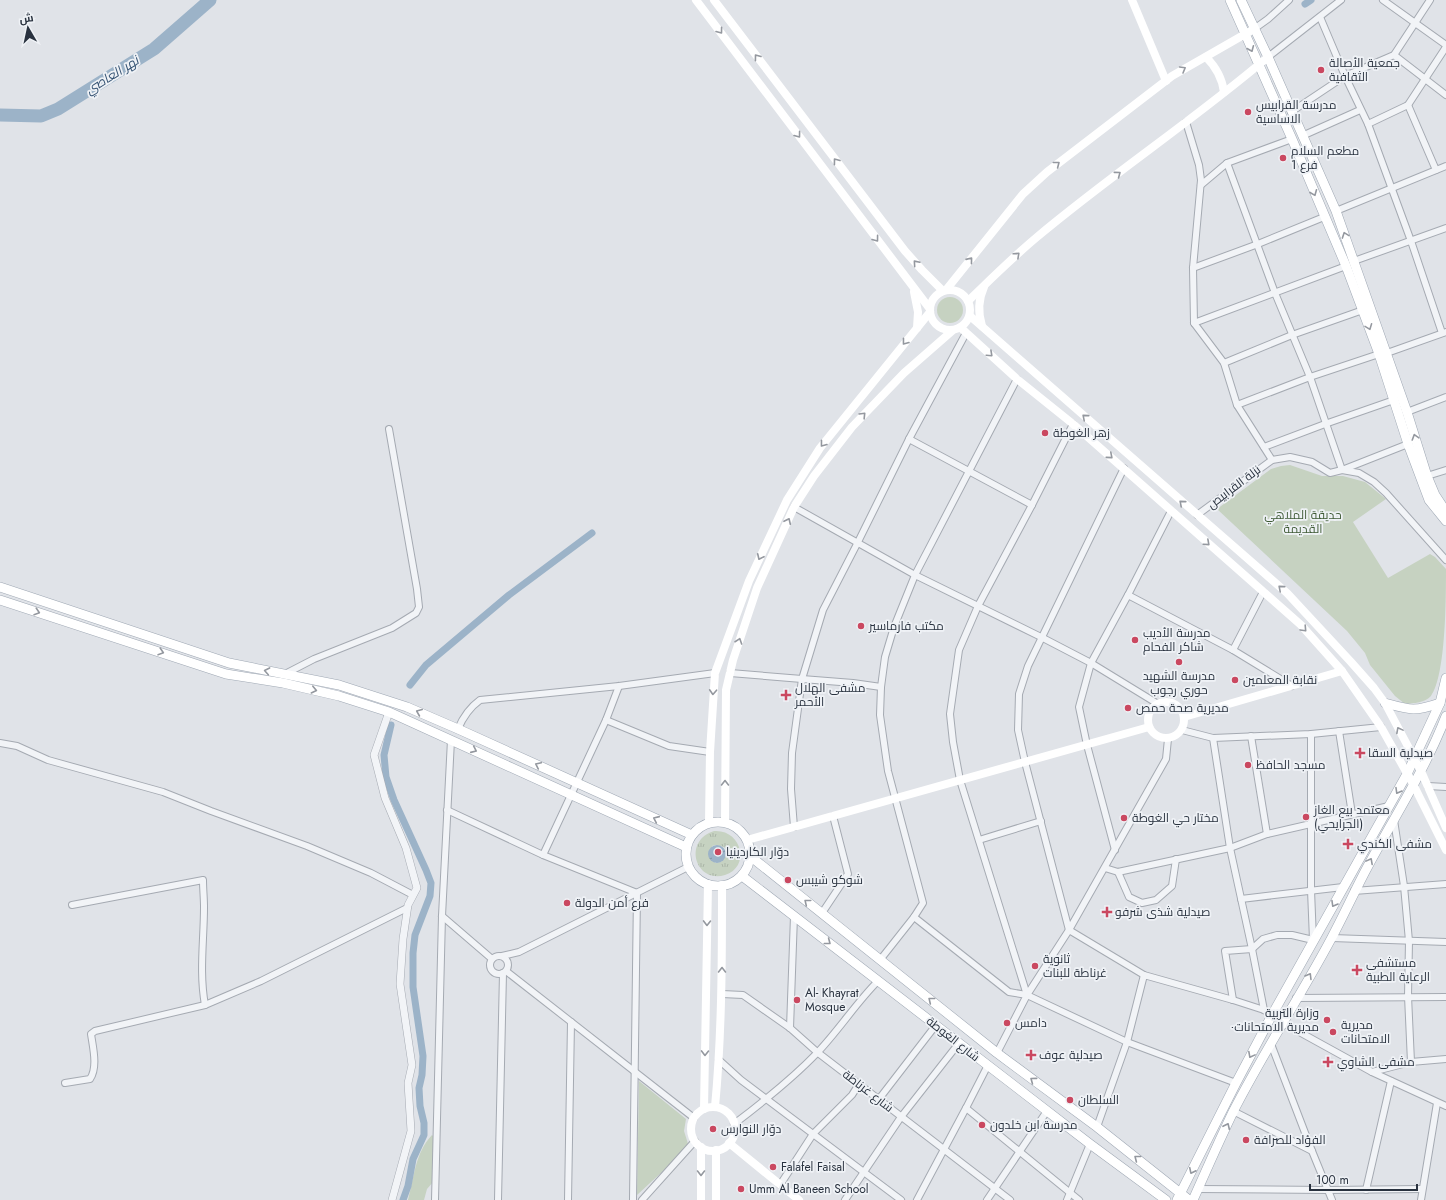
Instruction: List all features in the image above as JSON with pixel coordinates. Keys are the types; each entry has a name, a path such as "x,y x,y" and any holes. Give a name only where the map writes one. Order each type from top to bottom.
{"main road":[{"path":"696,0 914,289 930,311 932,320 937,326 944,330 964,330 1017,379 1073,424 1124,468 1301,625 1342,671 1381,727 1413,784 1446,850"},
{"path":"714,0 905,251 944,291"},
{"path":"1132,0 1166,81"},
{"path":"1230,0 1292,139 1363,310 1383,353 1407,412 1427,476 1435,495 1446,511"},
{"path":"1241,0 1268,57 1336,211 1354,261 1383,353 1394,400 1408,444 1429,500 1446,521"},
{"path":"709,823 710,752 714,673 749,581 787,500 820,448 930,311 934,298 944,291 1030,187 1047,172 1166,81 1254,29"},
{"path":"1206,57 1218,72 1223,84 1224,92"},
{"path":"968,301 986,283 1054,223 1268,57"},
{"path":"982,327 979,305 982,291 986,283"},
{"path":"914,289 917,304 917,328"},
{"path":"944,291 952,290 959,292 968,301 971,311 964,330"},
{"path":"970,316 1287,593 1374,688 1385,703 1415,758 1446,828"},
{"path":"725,822 726,690 757,588 794,507 814,476 852,426 904,373 952,330"},
{"path":"0,587 229,663 338,685 388,700 458,729 692,835"},
{"path":"0,600 226,674 283,683 339,696 390,712 686,847"},
{"path":"1184,717 1342,671"},
{"path":"1179,1196 1236,1082 1268,1013 1313,940 1407,774 1440,702 1446,678"},
{"path":"1163,702 1174,704 1182,711 1184,717 1185,721 1182,730 1174,737 1168,739 1157,736 1149,727 1148,717 1150,712 1158,704 1163,702"},
{"path":"1385,703 1413,710 1422,709 1440,702"},
{"path":"1193,1200 1234,1111 1296,998 1332,938 1354,892 1393,819 1421,771 1438,737 1446,716"},
{"path":"747,840 1149,727"},
{"path":"725,822 738,828 747,840 750,856 746,870 742,876 729,884 722,886 708,884 700,880 688,867 686,847 692,835 699,827 709,823 725,822"},
{"path":"750,856 997,1053 1097,1127 1179,1196 1190,1200"},
{"name":"شارع الغوطة","path":"742,876 1090,1144 1166,1200"},
{"path":"704,1109 708,884"},
{"path":"715,1107 720,1060 722,994 722,886"},
{"path":"698,1144 706,1149 716,1150 721,1149 729,1143 735,1131 732,1118 728,1112 715,1107 704,1109 694,1118 691,1130 698,1144 701,1200"},
{"path":"729,1143 798,1200"},
{"path":"716,1150 716,1200"}],"street":[{"path":"1254,29 1268,19 1289,0"},
{"path":"1268,57 1341,0"},
{"path":"1368,124 1408,105 1446,46 1383,0"},
{"path":"1292,112 1345,76 1394,54 1430,0"},
{"path":"1237,405 1310,378 1444,333 1368,124 1360,110 1320,17"},
{"path":"1394,54 1446,95"},
{"path":"1408,105 1436,170"},
{"path":"1302,136 1360,110"},
{"path":"1186,122 1199,165 1201,184 1193,268 1194,323 1224,363 1237,405 1272,460 1290,457 1312,462 1330,472 1342,470 1408,444"},
{"path":"1201,184 1227,163 1292,139"},
{"path":"1227,163 1275,293 1310,378 1342,470"},
{"path":"1336,211 1446,166"},
{"path":"1193,268 1258,244 1324,217"},
{"path":"1354,261 1446,228"},
{"path":"1194,323 1346,266"},
{"path":"1224,363 1292,335 1363,310"},
{"path":"794,827 791,789 792,753 802,680 822,610 858,542 964,330"},
{"path":"880,960 914,917 923,903 894,799 888,771 880,715 881,687 886,657 894,627 915,575 1017,379"},
{"path":"1407,412 1446,397"},
{"path":"1264,447 1394,400"},
{"path":"1027,995 960,780 952,742 950,714 959,650 978,606 1073,424"},
{"path":"285,674 314,660 392,628 416,613 419,607 389,429"},
{"path":"909,439 1032,505"},
{"name":"نزلة القرابيص","path":"1197,515 1272,460"},
{"path":"1124,468 1041,637 1028,666 1019,694 1018,730 1069,930 1144,975 1233,1000 1268,1013"},
{"path":"1342,470 1359,474 1374,482 1386,493 1446,560"},
{"path":"1427,476 1446,470"},
{"path":"794,507 915,575 1091,663 1158,704"},
{"path":"1115,850 1087,745 1080,707 1091,663 1172,511"},
{"path":"1233,650 1263,592"},
{"path":"1128,595 1233,650 1292,686"},
{"path":"458,729 464,716 480,700 619,686 714,673"},
{"path":"730,673 853,683 881,687"},
{"path":"543,855 606,720 619,686"},
{"path":"390,712 374,755 385,798 406,848 417,888 407,908 400,984 412,1065 408,1083 411,1131 392,1200"},
{"path":"606,720 669,746 710,752"},
{"path":"1182,730 1213,738 1311,734 1381,727"},
{"path":"1339,731 1352,814"},
{"path":"1233,1000 1225,951 1252,949 1263,939 1277,935 1292,935 1313,940 1311,890 1311,734"},
{"path":"1251,736 1267,834"},
{"path":"1213,738 1230,848 1252,949 1268,1013"},
{"path":"997,1053 1027,995 1069,930 1166,759 1168,739"},
{"path":"435,1200 442,916 451,740"},
{"path":"0,743 17,746 48,760 162,792 307,846 371,873 414,895"},
{"path":"1428,786 1446,787"},
{"path":"1105,868 1118,872 1230,848 1267,834 1389,806"},
{"path":"447,810 543,855 637,893"},
{"path":"822,913 848,874 833,816"},
{"path":"1393,819 1404,886 1409,941 1408,996 1411,1062"},
{"path":"979,840 1041,821"},
{"path":"1118,872 1129,897 1142,903 1156,900 1172,886 1176,859"},
{"path":"502,989 490,968 492,959 496,956 519,952 688,867"},
{"path":"72,905 203,880 204,907 201,965 202,992 205,1005"},
{"path":"1354,892 1404,886 1446,884"},
{"path":"1241,899 1343,887"},
{"path":"633,1200 637,893"},
{"path":"65,1082 90,1079 94,1073 94,1057 91,1034 95,1031 205,1005 268,978 407,908"},
{"path":"442,916 492,959"},
{"path":"790,1028 794,916"},
{"path":"914,917 1009,992 1027,995 1127,1042 1236,1082"},
{"path":"1332,938 1446,942"},
{"path":"494,973 505,970 519,952"},
{"path":"498,1200 502,989 507,960 502,956"},
{"path":"505,970 694,1118"},
{"path":"1097,1127 1127,1042 1144,975"},
{"path":"734,1124 767,1100 817,1052 864,995 878,981"},
{"name":"شارع غرناطة","path":"722,994 743,995 790,1028 817,1052 1010,1200"},
{"path":"1296,998 1408,996 1446,997"},
{"path":"568,1200 571,1022"},
{"path":"1282,1023 1372,1072 1436,1103 1446,1106"},
{"path":"879,1100 936,1025"},
{"path":"845,1200 901,1117 959,1043"},
{"path":"1271,1044 1332,1200"},
{"path":"1372,1072 1411,1062 1446,1059"},
{"path":"720,1060 741,1080 901,1200"},
{"path":"918,1200 988,1065"},
{"path":"1366,1190 1391,1081"},
{"path":"780,1185 813,1134 852,1095 859,1084"},
{"path":"1421,1200 1436,1103"},
{"path":"966,1108 1079,1200"},
{"path":"987,1200 1047,1111"},
{"path":"1234,1111 1312,1151"},
{"path":"642,1200 698,1144"},
{"path":"1067,1200 1090,1144"},
{"path":"1198,1189 1422,1189"}],"green space":[{"path":"950,297 959,301 963,310 959,319 950,323 941,319 937,310 941,301"},
{"name":"حديقة الملاهي القديمة","path":"1290,465 1322,476 1343,476 1365,482 1386,499 1353,522 1388,578 1430,554 1435,557 1446,569 1444,636 1440,671 1436,686 1431,696 1426,700 1405,704 1395,696 1370,665 1365,653 1347,631 1217,509 1271,469"},
{"name":"دوّار الكاردينيا","path":"714,831 724,832 737,842 740,849 740,857 738,864 733,871 725,875 715,876 700,868 696,852 698,843 704,836","holes":["715,845 724,847 727,852 721,862 715,863 712,846"]},
{"path":"639,1081 686,1119 684,1131 689,1147 637,1195"},
{"path":"432,1135 434,1137 433,1182 427,1189 424,1200 408,1200 419,1158 426,1142"}],"water":[{"path":"713,845 721,845 726,850 724,861 721,863 713,863 708,858 708,850"}],"waterway":[{"name":"نهر العاصي","path":"0,115 41,116 58,109 154,49 210,0"},
{"path":"1305,4 1311,0"},
{"path":"410,685 426,665 509,595 592,533"},
{"path":"391,725 384,755 386,777 394,800 431,883 430,896 415,935 413,953 413,987 423,1056 422,1075 419,1088 420,1106 424,1123 424,1135 413,1159 408,1186 403,1200"}],"place":[{"name":"جمعية الأصالة الثقافية","path":"1321,70"},
{"name":"مدرسة القرابيس الاساسية","path":"1248,112"},
{"name":"مطعم السلام فرع 1","path":"1283,158"},
{"name":"زهر الغوطة","path":"1045,433"},
{"name":"مكتب فارماسير","path":"861,626"},
{"name":"مدرسة الأديب شاكر الفحام","path":"1135,640"},
{"name":"مدرسة الشهيد حوري رجوب","path":"1179,662"},
{"name":"نقابة المعلمين","path":"1235,680"},
{"name":"مشفى الهلال الأحمر","path":"786,695"},
{"name":"مديرية صحة حمص","path":"1128,708"},
{"name":"صيدلية السقا","path":"1360,753"},
{"name":"مسجد الحافظ","path":"1248,765"},
{"name":"معتمد بيع الغاز (الجرايحي)","path":"1306,817"},
{"name":"مختار حي الغوطة","path":"1124,818"},
{"name":"مشفى الكندي","path":"1348,844"},
{"name":"دوّار الكاردينيا","path":"718,852"},
{"name":"شوكو شيبس","path":"788,880"},
{"name":"فرع أمن الدولة","path":"567,903"},
{"name":"صيدلية شذى شرفو","path":"1107,912"},
{"name":"ثانوية غرناطة للبنات","path":"1035,966"},
{"name":"مستشفى الرعاية الطبية","path":"1357,970"},
{"name":"Al- Khayrat Mosque","path":"797,1000"},
{"name":"وزارة التربية -مديرية الامتحانات","path":"1327,1020"},
{"name":"دامس","path":"1007,1023"},
{"name":"مديرية الامتحانات","path":"1333,1032"},
{"name":"صيدلية عوف","path":"1031,1055"},
{"name":"مشفى الشاوي","path":"1328,1062"},
{"name":"السلطان","path":"1070,1100"},
{"name":"مدرسة ابن خلدون","path":"982,1125"},
{"name":"دوّار النوارس","path":"713,1129"},
{"name":"الفؤاد للصرافة","path":"1246,1140"},
{"name":"Falafel Faisal","path":"773,1167"},
{"name":"Umm Al Baneen School","path":"741,1189"}]}
